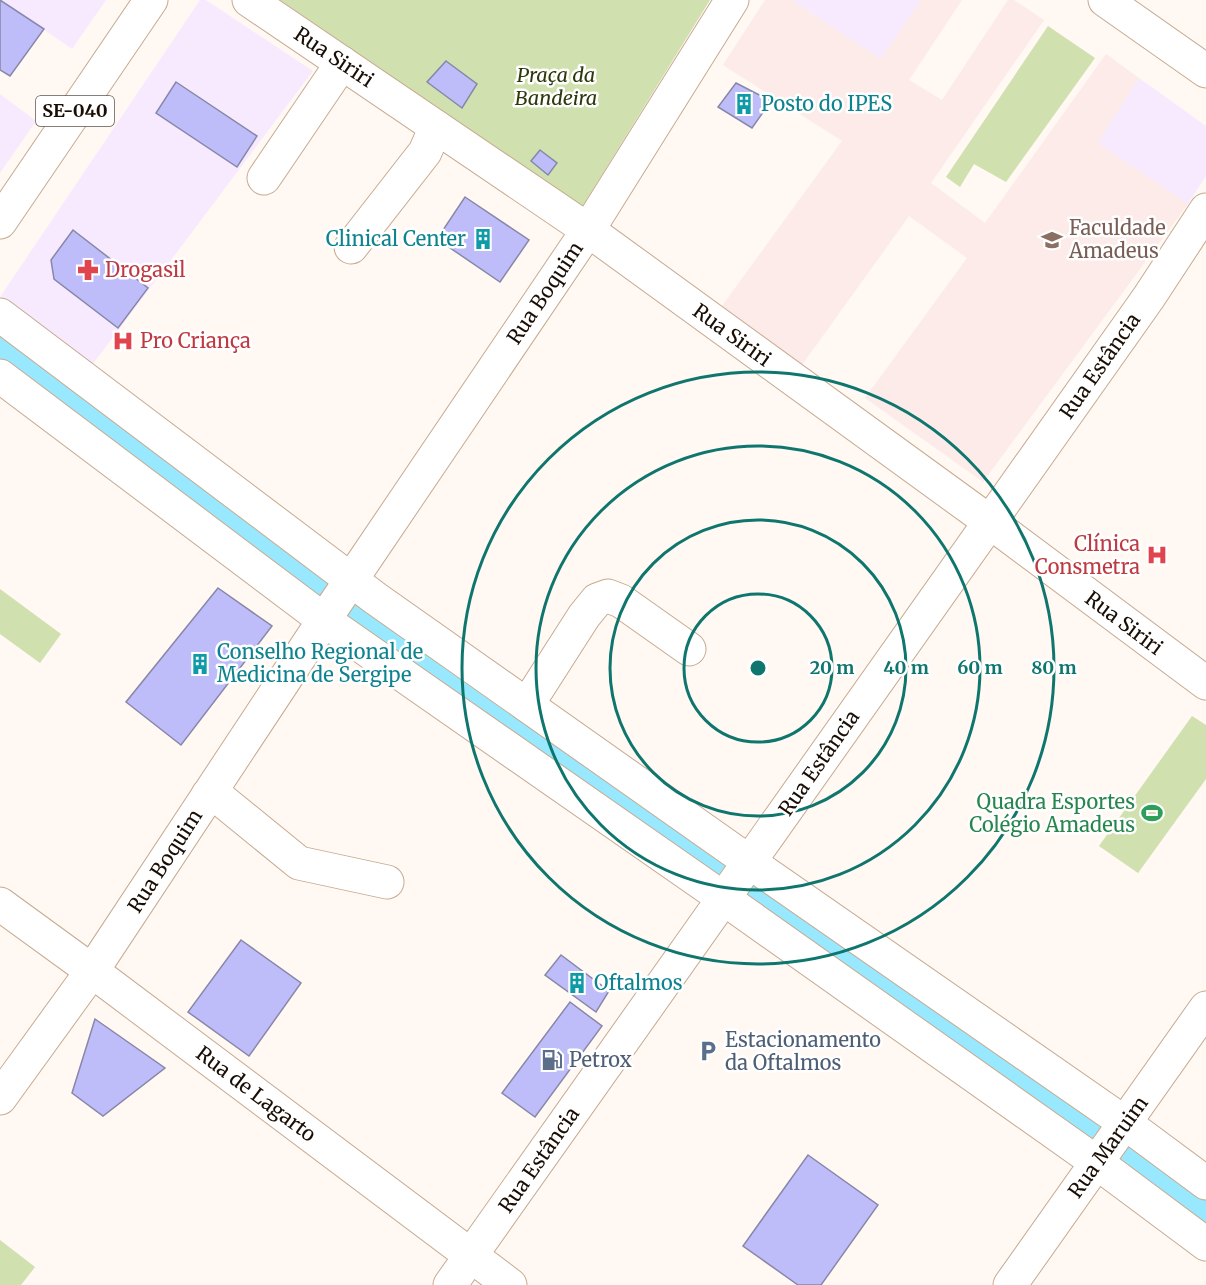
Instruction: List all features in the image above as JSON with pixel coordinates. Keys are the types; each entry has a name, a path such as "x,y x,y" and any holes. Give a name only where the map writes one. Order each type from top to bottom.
{"street":[{"name":"SE-040","path":"0,222 151,0"},
{"name":"Rua Siriri","path":"249,0 588,230 990,522 1206,683"},
{"name":"Rua Boquim","path":"0,1098 92,971 338,600 588,230 732,0"},
{"path":"1105,0 1206,71"},
{"path":"264,178 342,63"},
{"path":"351,247 425,152 436,127"},
{"name":"Rua Estância","path":"450,1285 1149,297 1206,210"},
{"path":"0,315 338,600 527,705 736,879 1111,1142 1206,1184"},
{"path":"0,376 338,600 1111,1142 1206,1244"},
{"path":"527,705 584,616 597,600 608,596 621,601 689,649"},
{"path":"208,795 218,797 299,863 387,882"},
{"name":"Rua de Lagarto","path":"0,904 510,1285"},
{"name":"Rua Maruim","path":"1010,1285 1206,1008"}],"shaded area":[{"path":"1,0 106,0 72,49"},
{"path":"200,0 206,0 313,71 90,368 0,297"},
{"name":"Faculdade Amadeus","path":"765,0 792,0 881,59 921,0 962,0 909,80 942,100 1008,0 1014,0 1044,20 931,183 985,223 1106,54 1139,78 1098,143 1188,204 983,482 865,398 967,258 909,216 802,365 722,306 842,141 723,65"},
{"path":"792,0 921,0 881,59"},
{"path":"1139,78 1206,126 1206,176 1188,204 1097,143"},
{"path":"0,94 36,121 0,173"}],"green space":[{"name":"Praça da Bandeira","path":"280,0 710,0 582,207"},
{"path":"1048,26 1095,58 1006,182 974,164 960,187 946,177"},
{"path":"0,589 61,634 40,663 0,634"},
{"name":"Quadra Esportes Colégio Amadeus","path":"1192,716 1206,725 1206,779 1138,873 1099,846"},
{"path":"0,1240 35,1267 21,1285 0,1285"}],"building":[{"path":"0,0 44,29 10,76 0,70"},
{"path":"446,61 477,84 462,108 427,82"},
{"path":"176,82 257,136 237,167 156,113"},
{"name":"Posto do IPES","path":"736,83 771,101 752,128 718,107"},
{"path":"540,150 557,163 548,175 531,161"},
{"name":"Clinical Center","path":"465,197 529,240 500,282 437,239"},
{"name":"Drogasil","path":"73,230 148,288 118,328 54,279 51,260"},
{"name":"Conselho Regional de Medicina de Sergipe","path":"218,588 272,626 181,745 126,702"},
{"path":"241,940 301,983 249,1056 188,1012"},
{"name":"Oftalmos","path":"561,955 609,991 596,1012 545,975"},
{"name":"Petrox","path":"570,1002 602,1026 535,1117 502,1093"},
{"path":"95,1019 165,1068 103,1116 72,1093"},
{"path":"808,1155 878,1205 821,1285 798,1285 743,1246"}],"waterway":[{"path":"0,350 378,623 1206,1211"}],"place":[{"name":"Posto do IPES","path":"744,104"},
{"name":"Clinical Center","path":"483,239"},
{"name":"Faculdade Amadeus","path":"1052,240"},
{"name":"Drogasil","path":"88,270"},
{"name":"Pro Criança","path":"123,341"},
{"name":"Clínica Consmetra","path":"1157,555"},
{"name":"Conselho Regional de Medicina de Sergipe","path":"200,664"},
{"name":"Quadra Esportes Colégio Amadeus","path":"1152,813"},
{"name":"Oftalmos","path":"577,983"},
{"name":"Estacionamento da Oftalmos","path":"708,1051"},
{"name":"Petrox","path":"552,1060"}]}
